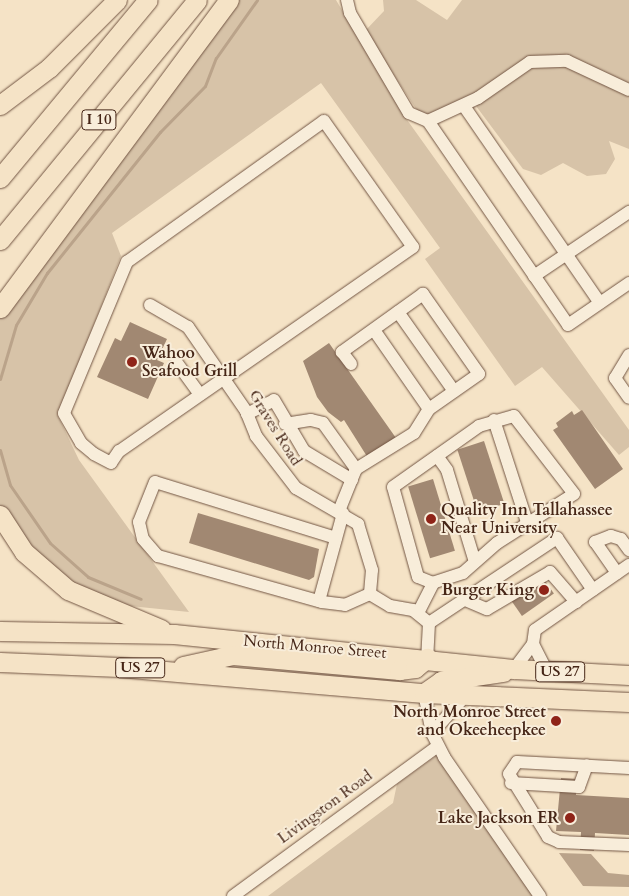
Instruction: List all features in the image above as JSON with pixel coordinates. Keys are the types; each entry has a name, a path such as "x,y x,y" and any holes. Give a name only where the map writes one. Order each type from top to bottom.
{"highway":[{"path":"0,104 49,68 117,0"},
{"name":"I 10","path":"0,178 148,0"},
{"name":"I 10","path":"0,240 197,0"},
{"path":"0,308 229,0"},
{"path":"0,515 24,552 68,590 174,634"},
{"name":"North Monroe Street","path":"0,631 174,634 427,658 514,669 629,676"},
{"path":"166,670 233,655 399,670 415,668 427,658"},
{"name":"US 27","path":"0,662 166,670 424,693 629,702"},
{"path":"424,693 441,681 514,669"}],"street":[{"path":"347,0 350,13 409,112 428,121 568,325 629,283"},
{"path":"428,121 464,106 530,62 567,61 629,90"},
{"path":"464,106 600,303"},
{"path":"324,121 413,247 200,395 119,451 111,463 81,444 64,413 127,262 324,121"},
{"path":"534,276 629,212"},
{"path":"351,364 342,352 423,294 479,374 429,409 414,433 354,475"},
{"name":"Graves Road","path":"150,305 188,327 247,414 256,436 292,484 358,524 372,570 370,594"},
{"path":"398,312 454,392"},
{"path":"374,330 429,409"},
{"path":"629,355 615,378 629,398"},
{"path":"177,362 200,395"},
{"path":"247,414 274,400 285,424 311,457 354,475"},
{"path":"418,613 433,584 463,573 475,562 574,494 522,422 514,416 494,420 437,456 393,487 392,497 418,577 433,584"},
{"path":"285,424 311,420 323,423 350,454 354,475 341,512 319,601"},
{"path":"494,420 528,525"},
{"path":"437,456 447,470 475,562"},
{"path":"336,538 155,482 139,522 142,539 158,556 319,601 345,605 370,594 390,606 418,613 429,623"},
{"path":"617,573 595,542 610,536 621,539 629,550"},
{"path":"429,623 557,538 593,590"},
{"path":"514,669 533,644 535,630 629,565"},
{"path":"463,599 487,609 550,572 576,602"},
{"path":"427,658 429,623"},
{"path":"533,644 547,671"},
{"path":"424,693 432,733 438,746 540,896"},
{"path":"432,733 466,695"},
{"name":"Livingston Road","path":"233,896 438,746"},
{"path":"629,768 517,762 510,768 511,783 548,837 559,842 629,845"},
{"path":"511,783 579,787 587,765"}],"shaded area":[{"path":"237,0 336,0 405,117 629,430 629,447 619,455 542,367 515,386 425,259 440,248 321,83 112,233 121,256 58,416 79,460 189,612 130,606 63,581 14,530 0,505 0,319"},
{"path":"383,0 416,0 447,20 462,0 629,0 629,149 609,141 615,159 606,174 587,176 563,163 541,175 523,169 470,98 422,118 365,31 384,11"},
{"path":"437,755 533,896 268,896 393,803 397,784"},
{"path":"559,853 591,854 608,873 629,875 629,887 583,886"}],"building":[{"name":"Wahoo Seafood Grill","path":"130,322 167,339 157,360 164,363 148,399 97,377 115,338 121,341"},
{"path":"329,343 396,438 368,458 344,420 341,422 328,412 317,397 303,361"},
{"path":"582,410 623,469 595,489 553,430 558,427 556,423 572,411 574,415"},
{"path":"484,441 504,504 478,512 457,450"},
{"name":"Quality Inn Tallahassee Near University","path":"433,479 455,551 430,558 408,487"},
{"path":"198,513 319,549 314,577 309,580 189,543"},
{"path":"543,578 554,594 522,616 511,600"},
{"path":"561,778 577,779 576,795 629,798 629,835 595,833 594,851 580,850 581,832 556,831"}],"waterway":[{"path":"0,379 16,325 47,273 160,132 205,86 216,58 257,0"},
{"path":"0,450 10,485 50,543 88,577 141,599"}],"place":[{"name":"Wahoo Seafood Grill","path":"132,362"},
{"name":"Quality Inn Tallahassee Near University","path":"431,519"},
{"name":"Burger King","path":"544,590"},
{"name":"North Monroe Street and Okeeheepkee","path":"556,721"},
{"name":"Lake Jackson ER","path":"570,818"}]}
